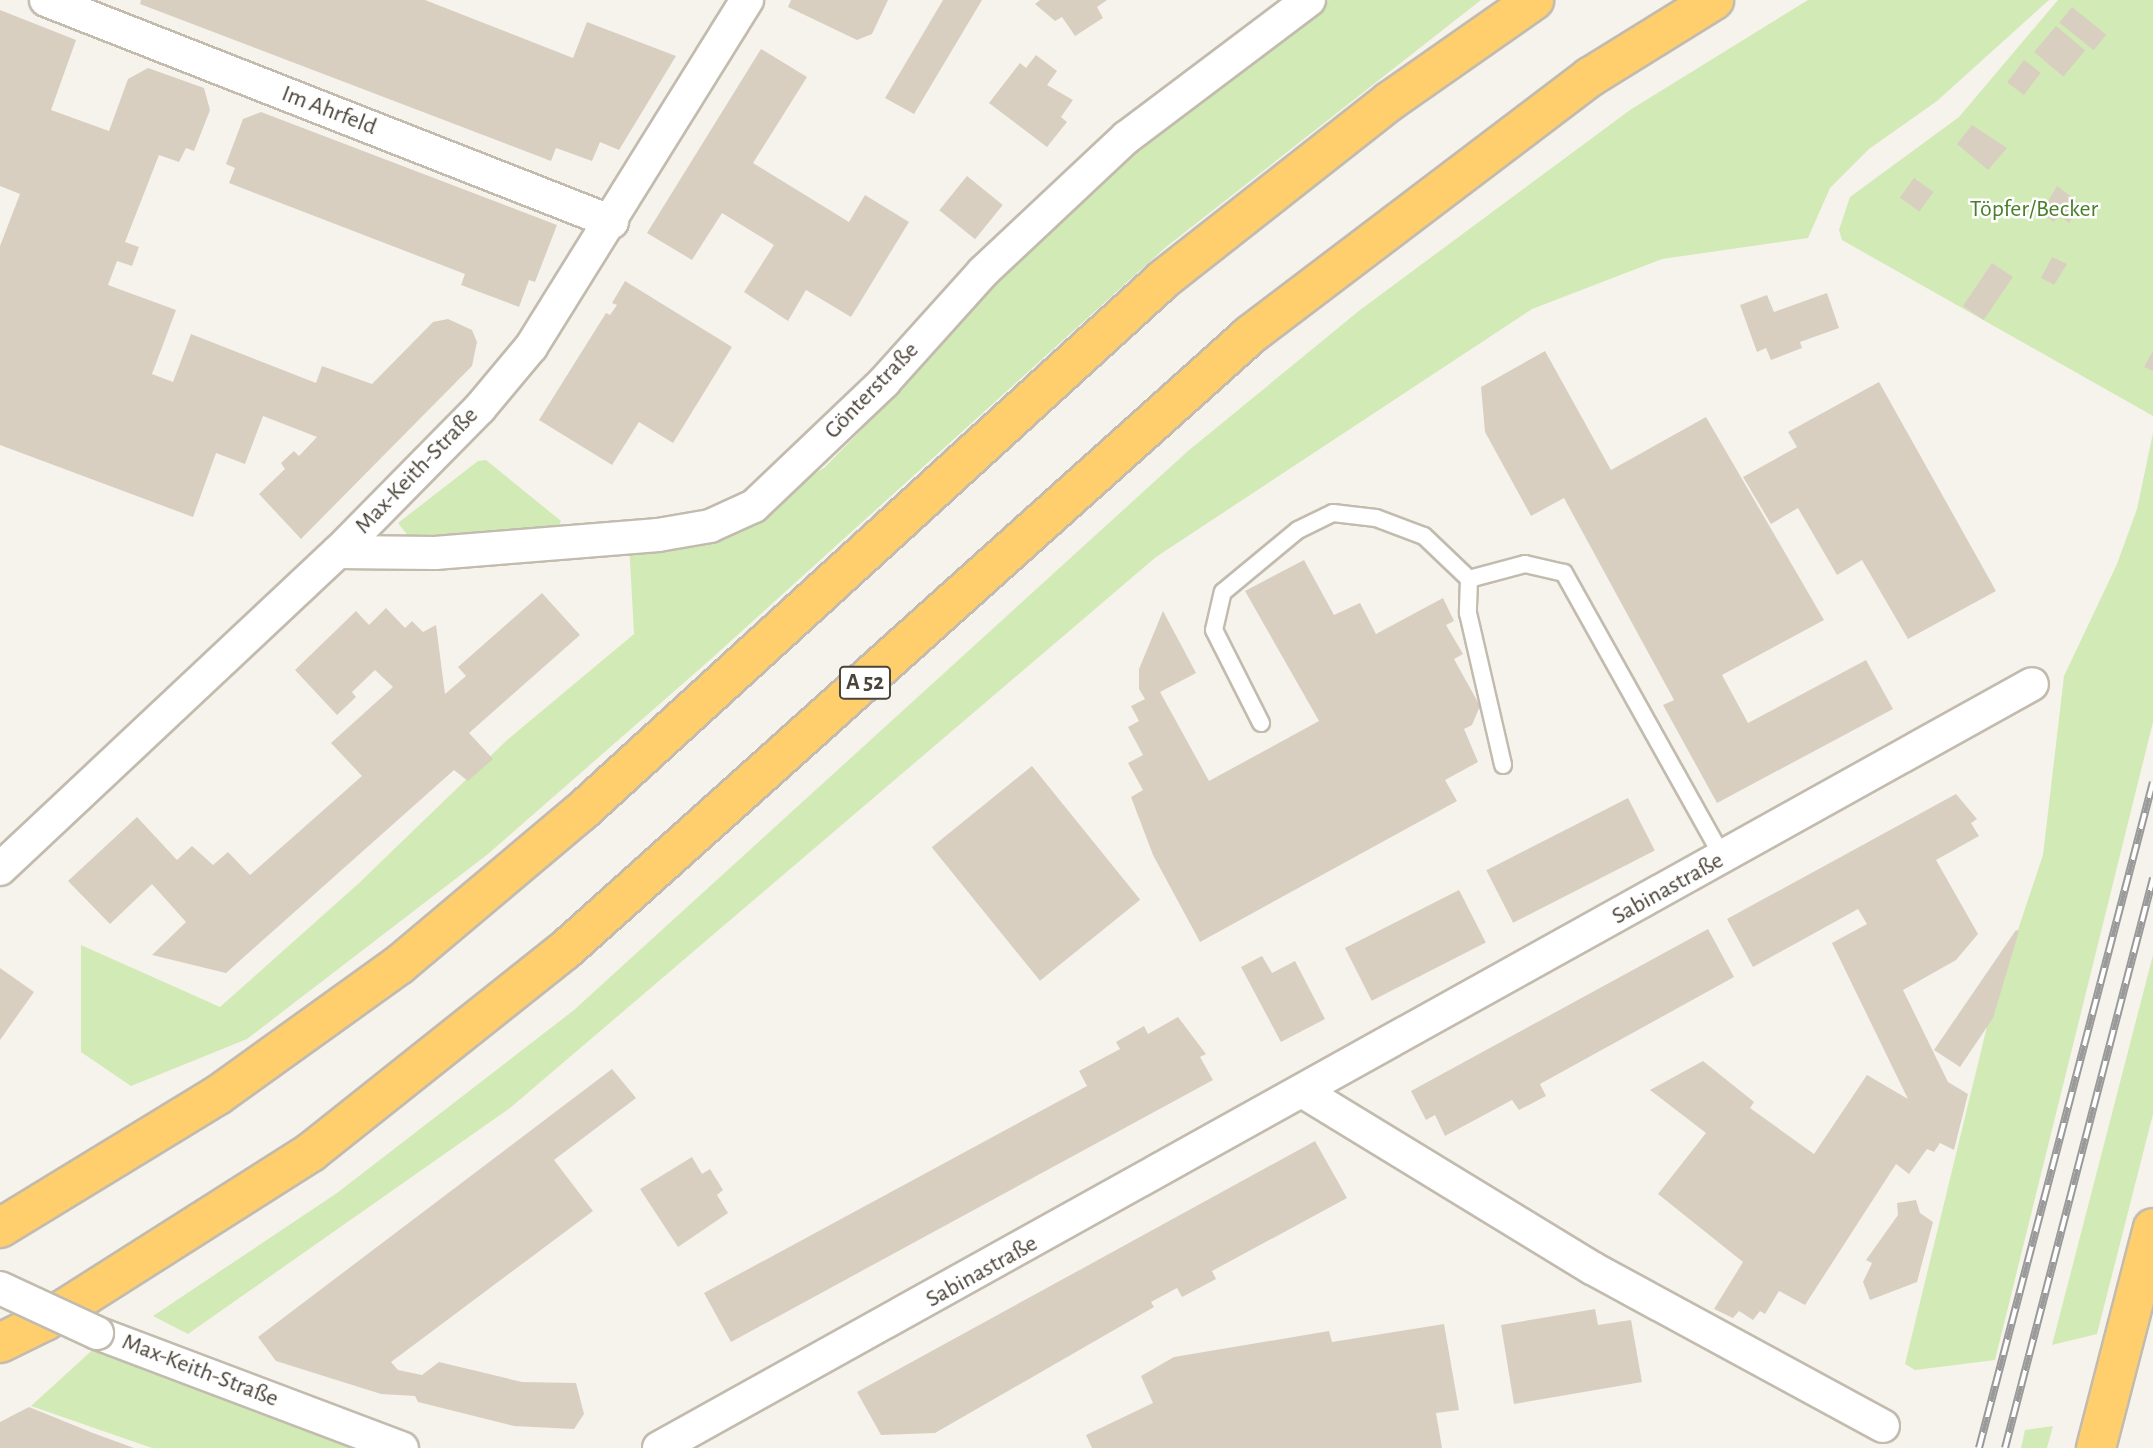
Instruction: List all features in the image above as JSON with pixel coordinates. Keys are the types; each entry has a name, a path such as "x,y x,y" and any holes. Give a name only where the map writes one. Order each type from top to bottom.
{"highway":[{"path":"0,1228 198,1108 399,965 581,812 1165,278 1380,108 1534,0"},
{"name":"A 52","path":"0,1343 44,1321 312,1152 564,951 1250,335 1579,85 1714,0"},
{"path":"2096,1448 2153,1228"}],"street":[{"name":"Im Ahrfeld","path":"46,0 612,222"},
{"name":"Max-Keith-Straße","path":"0,869 338,552 480,408 531,347 612,222 747,0"},
{"name":"Gönterstraße","path":"338,552 435,554 658,535 710,526 754,506 884,382 983,272 1127,137 1309,0"},
{"name":"Sabinastraße","path":"659,1448 2032,684"},
{"path":"1302,1091 1602,1274 1883,1426"},
{"name":"Max-Keith-Straße","path":"0,1289 97,1333 402,1448"}],"lane":[{"path":"1261,723 1214,630 1223,592 1298,530 1334,513 1376,518 1424,536 1469,579 1468,613 1503,765"},
{"path":"1469,579 1525,564 1564,573 1723,858"}],"green space":[{"path":"1329,0 1481,0 1166,247 711,659 488,854 247,1039 131,1086 81,1052 81,945 220,1007 358,884 506,741 634,634 629,542 756,507 824,468 912,378 992,277 1114,163"},
{"path":"1808,0 2049,0 1937,101 1869,149 1830,188 1808,238 1662,259 1532,309 1156,557 510,1108 188,1334 153,1316 337,1193 574,1010 1188,451 1360,310 1630,110"},
{"name":"Töpfer/Becker","path":"2058,0 2153,0 2153,416 1842,240 1839,230 1850,197 1959,117"},
{"path":"2153,433 2153,722 1995,1360 1915,1370 1905,1364 1991,1010 2043,855 2064,676 2117,564 2137,509"},
{"path":"486,460 561,521 559,526 409,537 398,523 478,461"},
{"path":"2153,955 2153,1114 2097,1334 2052,1345"},
{"path":"99,1344 362,1448 152,1448 31,1406"},
{"path":"2053,1426 2047,1448 2021,1448 2025,1430"}],"building":[{"path":"141,0 425,0 573,58 587,22 676,56 619,150 600,142 592,161 556,148 551,161 140,4"},
{"path":"791,0 888,0 872,34 857,40 788,7"},
{"path":"943,0 982,0 914,114 885,98"},
{"path":"1040,0 1107,0 1097,7 1103,18 1075,36 1062,17 1055,21 1035,4"},
{"path":"2072,7 2106,35 2094,50 2059,23"},
{"path":"0,10 76,40 51,110 109,131 128,79 148,68 204,88 210,110 194,151 186,148 179,162 159,155 125,242 139,247 132,266 117,261 108,285 176,310 152,374 173,382 191,334 316,383 322,366 372,384 433,322 448,319 472,330 477,342 472,366 301,539 259,494 285,469 281,463 294,451 299,456 317,437 263,416 245,464 216,453 193,517 0,445 0,246 20,194 0,186"},
{"path":"2056,26 2085,50 2063,76 2034,52"},
{"path":"761,49 807,77 753,163 849,222 865,195 909,222 851,317 806,290 788,321 744,292 774,245 722,213 692,260 647,233"},
{"path":"1036,55 1057,71 1047,85 1073,100 1061,117 1067,122 1047,147 989,103 1020,63 1026,68"},
{"path":"2024,60 2041,73 2024,95 2007,82"},
{"path":"261,112 557,225 535,282 529,280 519,307 461,285 465,274 229,183 235,168 226,164 243,119"},
{"path":"1972,125 2007,148 1988,170 1957,144"},
{"path":"967,176 1003,205 975,239 939,210"},
{"path":"1914,178 1933,192 1919,212 1900,197"},
{"path":"2057,186 2082,205 2069,223 2059,215 2054,222 2041,213"},
{"path":"2052,257 2067,264 2054,285 2041,278"},
{"path":"1992,263 2013,277 1984,320 1963,306"},
{"path":"625,281 732,347 673,443 639,422 612,465 539,420 606,313 610,315 617,305 612,303"},
{"path":"1827,293 1839,328 1800,342 1802,348 1771,360 1766,348 1757,352 1740,305 1767,295 1774,312"},
{"path":"1545,351 1611,470 1706,417 1824,620 1722,675 1748,723 1866,660 1893,709 1717,803 1663,705 1674,700 1564,498 1531,516 1485,432 1481,387"},
{"path":"2153,351 2153,371 2144,367"},
{"path":"1879,382 1996,591 1908,639 1862,560 1837,575 1798,508 1771,524 1743,477 1797,447 1788,432"},
{"path":"1304,560 1334,615 1360,603 1376,634 1443,598 1454,621 1446,625 1463,654 1454,659 1480,706 1472,725 1464,729 1478,762 1445,780 1457,801 1200,942 1153,855 1131,797 1143,790 1128,763 1143,755 1128,727 1139,721 1131,706 1145,699 1139,689 1139,669 1163,611 1196,673 1160,692 1209,781 1319,721 1245,591"},
{"path":"542,593 580,635 469,733 493,759 468,781 454,770 226,973 152,955 186,922 152,884 110,924 68,881 137,817 177,860 192,846 213,865 228,852 250,875 362,776 331,743 393,687 375,670 352,692 356,697 337,715 295,670 356,611 369,625 386,608 405,628 412,621 423,632 436,625 445,694 466,676 458,667"},
{"path":"1032,766 1140,900 1040,981 932,847"},
{"path":"1956,794 1977,819 1971,823 1979,836 1936,860 1978,934 1956,960 1903,990 1948,1082 1968,1094 1954,1150 1940,1143 1934,1152 1927,1149 1909,1174 1896,1164 1805,1305 1779,1291 1765,1314 1760,1311 1753,1320 1739,1311 1733,1318 1714,1309 1743,1262 1658,1194 1706,1133 1650,1090 1703,1061 1754,1102 1750,1108 1814,1154 1867,1075 1908,1099 1832,943 1867,924 1858,909 1753,967 1727,919"},
{"path":"1628,798 1655,851 1513,923 1486,870"},
{"path":"1459,890 1486,943 1372,1001 1345,948"},
{"path":"1708,929 1734,977 1540,1084 1546,1096 1519,1110 1512,1100 1445,1136 1435,1115 1426,1120 1411,1091"},
{"path":"2016,930 2019,931 1993,1018 1960,1067 1934,1050"},
{"path":"1262,956 1272,973 1295,961 1325,1019 1281,1042 1241,967"},
{"path":"0,968 34,992 0,1040"},
{"path":"1178,1017 1206,1054 1200,1057 1213,1080 731,1342 704,1293 1087,1086 1079,1071 1120,1049 1116,1042 1144,1026 1148,1034"},
{"path":"612,1069 636,1098 554,1160 593,1211 391,1362 398,1370 422,1375 439,1362 522,1382 576,1383 584,1414 574,1429 514,1426 418,1402 415,1396 381,1394 276,1361 258,1337"},
{"path":"1315,1141 1347,1198 1212,1271 1216,1279 1182,1297 1177,1288 1151,1302 1154,1307 935,1433 881,1435 857,1392"},
{"path":"692,1157 702,1174 710,1169 723,1190 717,1195 728,1213 678,1247 640,1189"},
{"path":"1916,1200 1920,1213 1933,1222 1917,1282 1870,1300 1863,1282 1872,1263 1866,1260 1898,1215 1897,1203"},
{"path":"1595,1309 1598,1325 1631,1320 1642,1382 1514,1404 1501,1325"},
{"path":"1444,1324 1459,1410 1436,1413 1442,1448 1092,1448 1086,1435 1153,1403 1141,1376 1174,1357 1329,1331 1332,1342"},
{"path":"29,1407 134,1448 0,1448 0,1422"}],"railway":[{"path":"1979,1448 2153,782"},
{"path":"2005,1448 2153,878"}]}
